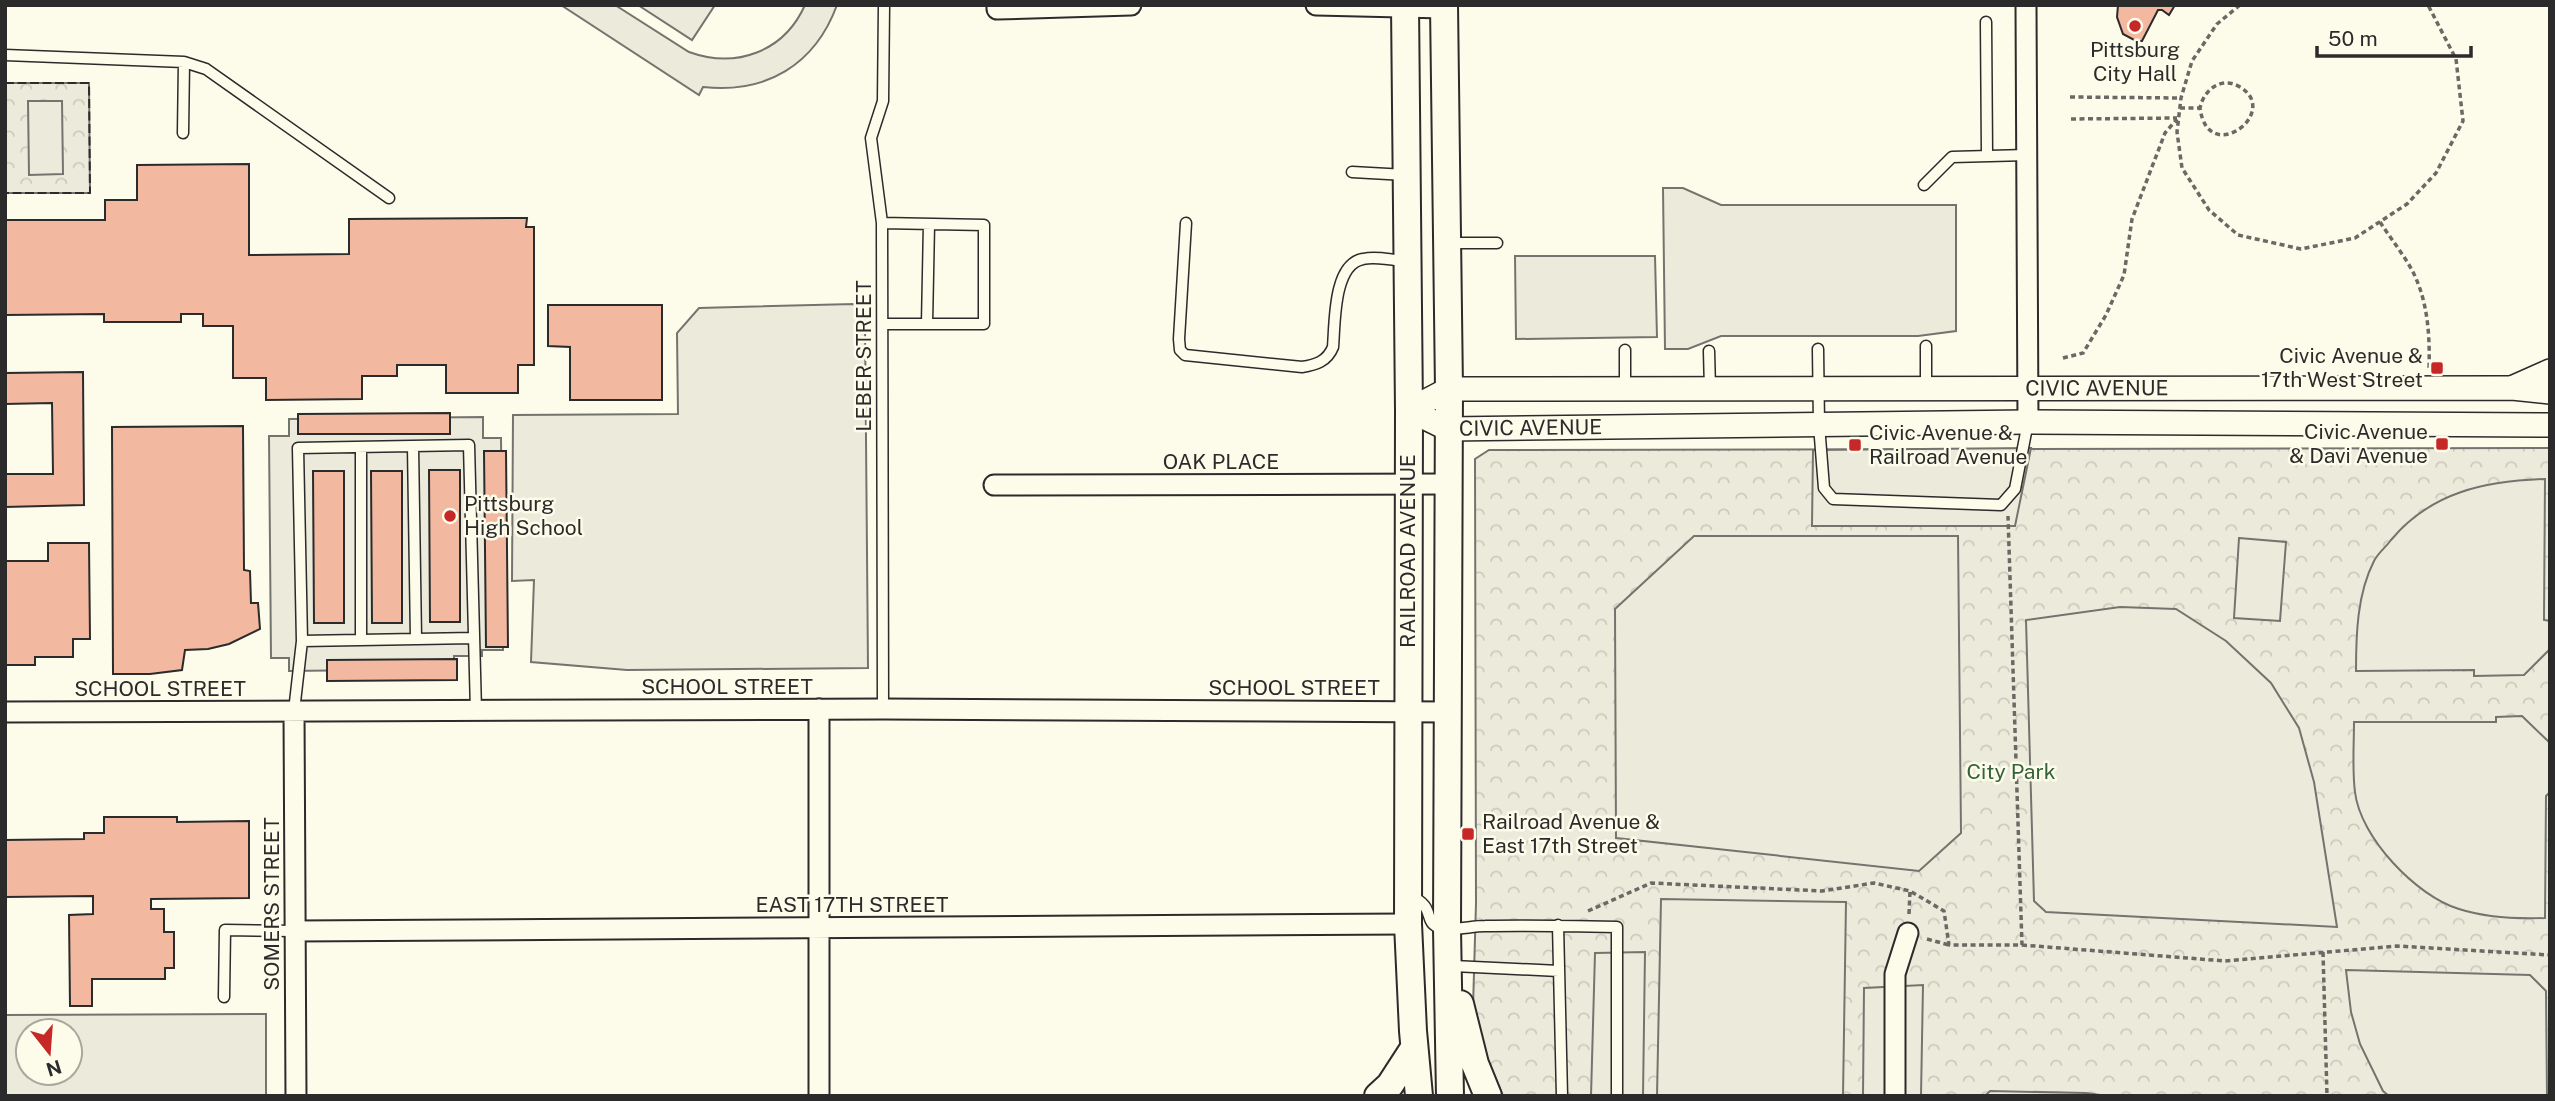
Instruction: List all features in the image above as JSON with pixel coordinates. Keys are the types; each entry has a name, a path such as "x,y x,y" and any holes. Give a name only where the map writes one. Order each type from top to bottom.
{"main road":[{"name":"RAILROAD AVENUE","path":"1405,6 1409,410 1408,924 1419,1096"},
{"name":"RAILROAD AVENUE","path":"1444,7 1449,389 1450,1096"},
{"path":"1449,945 1465,1026 1475,1064 1488,1096"},
{"path":"1378,1096 1390,1085 1414,1048"}],"street":[{"path":"997,5 997,9 1131,5"},
{"path":"1316,5 1444,7"},
{"path":"2026,5 2028,422"},
{"path":"2512,388 2550,371"},
{"name":"CIVIC AVENUE","path":"1409,410 1449,389 2512,388 2550,392"},
{"name":"CIVIC AVENUE","path":"1409,410 1448,429 2028,422 2550,425"},
{"name":"OAK PLACE","path":"994,485 1448,484"},
{"path":"819,709 819,1096"},
{"name":"SCHOOL STREET","path":"5,712 883,709 1448,712"},
{"name":"SOMERS STREET","path":"294,711 296,1096"},
{"name":"EAST 17TH STREET","path":"295,931 1408,924"},
{"path":"1895,1096 1895,974 1908,933"}],"lane":[{"name":"LEBER STREET","path":"883,709 882,223 871,138 883,101 884,5"},
{"path":"1986,22 1987,155"},
{"path":"5,55 184,62 206,69 389,198"},
{"path":"183,133 184,62"},
{"path":"1924,185 1952,157 2028,155"},
{"path":"1352,172 1407,175"},
{"path":"882,223 984,225 984,324 883,324"},
{"path":"1186,223 1179,339 1180,350 1185,355 1302,367 1317,365 1330,354 1340,282 1344,272 1354,262 1364,258 1408,262"},
{"path":"927,324 929,224"},
{"path":"1447,243 1497,243"},
{"path":"1926,346 1926,388"},
{"path":"1818,349 1819,425 1824,488 1833,499 2001,505 2015,489 2028,422"},
{"path":"1625,350 1625,390"},
{"path":"1709,351 1710,389"},
{"path":"294,711 302,641 299,449 469,445 475,710"},
{"path":"413,446 416,639"},
{"path":"361,447 361,640"},
{"path":"302,641 474,638"},
{"path":"1409,896 1424,902 1430,921 1449,945 1559,971"},
{"path":"1558,925 1562,1096"},
{"path":"1449,945 1481,926 1617,927 1617,1096"},
{"path":"224,997 225,930 295,931"}],"path":[{"path":"2241,5 2217,24 2192,61 2178,118 2177,132 2182,168 2208,210 2238,235 2301,249 2355,238 2407,204 2436,173 2463,121 2456,59 2428,5"},
{"path":"2229,83 2244,90 2252,105 2252,114 2243,128 2227,135 2219,134 2205,124 2200,107 2202,99 2213,86 2229,83"},
{"path":"2070,97 2181,98"},
{"path":"2180,108 2200,107"},
{"path":"2070,119 2178,118"},
{"path":"2063,358 2083,353 2106,315 2124,275 2132,219 2165,134 2178,118"},
{"path":"2380,222 2413,272 2421,293 2430,341 2428,388"},
{"path":"2008,498 2022,945"},
{"path":"1558,925 1651,883 1822,891 1874,883 1910,891 1944,911 1949,945 2022,945 2225,961 2397,946 2550,955"},
{"path":"2323,953 2327,1096"}],"green space":[{"path":"561,5 615,5 689,52 724,58 741,57 771,45 785,35 805,5 837,5 816,44 802,59 785,71 747,86 703,87 699,95"},
{"path":"638,5 715,5 692,40"},
{"path":"5,83 89,83 90,193 5,193"},
{"path":"28,101 62,101 63,174 29,175"},
{"path":"854,304 865,322 868,668 627,670 531,662 534,580 512,581 513,415 678,414 677,333 699,308"},
{"name":"City Park","path":"2550,448 2550,1096 1503,1096 1483,1048 1473,1008 1476,903 1475,459 1489,450"},
{"path":"2545,479 2544,620 2550,621 2550,649 2524,675 2474,676 2474,670 2356,671 2359,615 2368,574 2378,555 2407,524 2423,510 2460,492 2501,483"},
{"path":"1694,536 1958,536 1961,833 1919,871 1616,838 1615,609"},
{"path":"2239,538 2286,542 2280,621 2234,618"},
{"path":"2120,607 2176,609 2226,641 2271,683 2299,728 2314,782 2337,927 2046,912 2034,901 2026,620"},
{"path":"2522,716 2550,743 2550,792 2546,796 2545,918 2502,917 2470,912 2442,902 2425,892 2379,845 2367,827 2355,792 2354,722 2496,722 2496,717"},
{"path":"1661,899 1846,902 1843,1096 1657,1096"},
{"path":"2346,970 2530,975 2546,991 2547,1096 2389,1096 2383,1091 2360,1044 2351,1012"},
{"path":"266,1014 266,1096 5,1096 5,1015"},
{"path":"1990,1091 2086,1093 2107,1096 1985,1096"}],"shaded area":[{"path":"1663,188 1683,188 1721,205 1956,205 1956,331 1918,336 1721,336 1688,349 1665,349"},
{"path":"1515,256 1655,256 1657,337 1516,339"},
{"path":"483,417 483,438 501,438 503,650 482,650 482,656 454,656 454,669 289,671 289,658 271,658 269,436 289,436 289,419"},
{"path":"2031,448 2015,526 1812,526 1813,450"},
{"path":"1645,952 1643,1096 1591,1096 1595,953"},
{"path":"1923,985 1921,1096 1863,1096 1864,988"}],"building":[{"name":"Pittsburg City Hall","path":"2118,5 2175,5 2169,15 2158,10 2142,41 2136,41 2123,34 2117,17"},
{"path":"249,164 249,255 349,254 349,219 527,218 526,227 534,227 534,365 518,365 518,393 446,393 446,365 397,365 397,376 362,376 362,399 266,400 266,378 233,378 233,326 203,326 203,314 181,314 181,322 104,322 104,314 5,315 5,220 105,220 105,200 137,200 137,165"},
{"path":"548,305 662,305 662,400 570,400 570,347 548,346"},
{"path":"83,372 84,505 5,507 5,474 53,474 52,403 5,404 5,373"},
{"path":"450,413 450,434 298,434 298,414"},
{"path":"243,426 244,570 250,571 251,603 258,603 260,629 229,644 208,649 185,650 182,670 150,674 113,674 112,427"},
{"path":"484,451 506,451 508,647 486,647"},
{"path":"429,470 460,470 460,622 430,622"},
{"path":"313,471 344,471 344,623 314,623"},
{"path":"371,471 402,471 402,623 372,623"},
{"path":"48,543 89,543 90,639 73,639 73,657 35,657 35,665 5,665 5,561 48,561"},
{"path":"457,659 457,680 327,681 327,660"},
{"path":"104,817 177,817 177,822 249,821 249,898 151,899 151,909 164,909 164,932 174,932 174,968 165,968 165,979 92,979 92,1006 70,1006 69,915 93,914 93,896 5,897 5,840 84,839 84,833 104,833"}],"fence":[{"path":"5,83 89,83 90,193 5,193"}],"place":[{"name":"Pittsburg City Hall","path":"2135,26"},
{"name":"Civic Avenue & 17th West Street","path":"2437,368"},
{"name":"Civic Avenue & Davi Avenue","path":"2442,444"},
{"name":"Civic Avenue & Railroad Avenue","path":"1855,445"},
{"name":"Pittsburg High School","path":"450,516"},
{"name":"Railroad Avenue & East 17th Street","path":"1468,834"}]}
